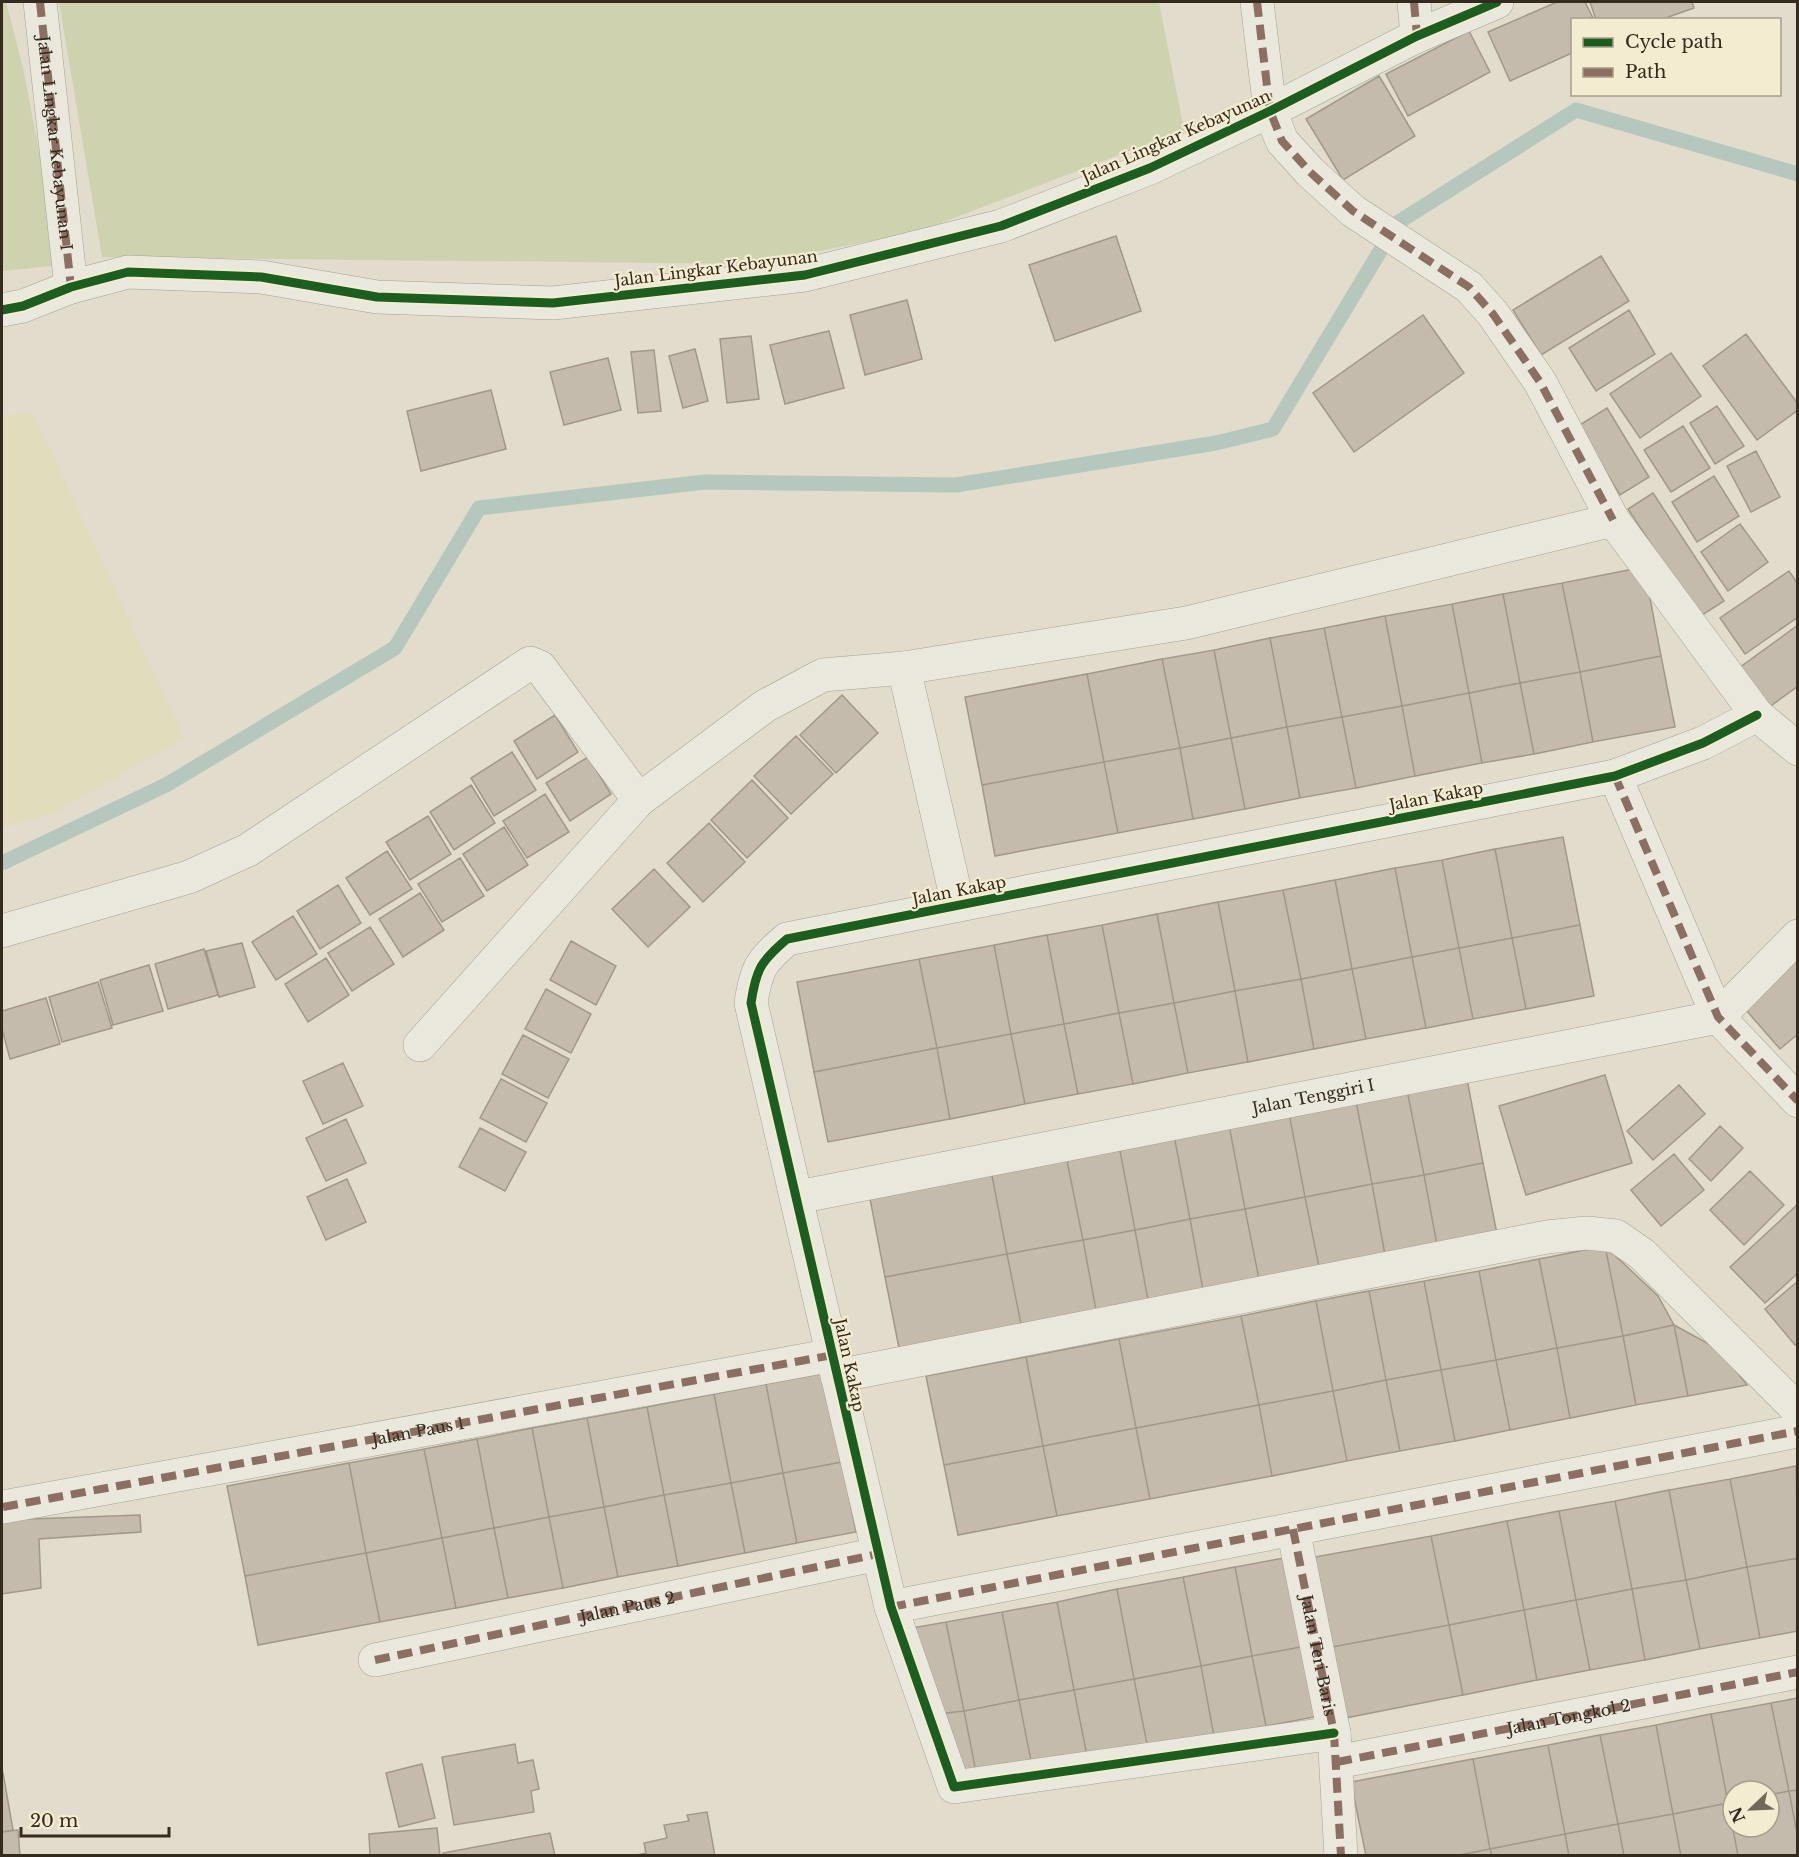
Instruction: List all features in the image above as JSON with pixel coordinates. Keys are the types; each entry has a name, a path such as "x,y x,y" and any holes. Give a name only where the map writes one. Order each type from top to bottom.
{"street":[{"name":"Jalan Lingkar Kebayunan I","path":"40,2 71,287"},
{"path":"1257,2 1270,111 1282,141 1310,172 1353,211 1413,252 1469,286 1493,314 1540,382 1613,520 1757,715 1797,749"},
{"path":"1414,2 1417,36"},
{"name":"Jalan Lingkar Kebayunan","path":"2,310 23,306 71,287 129,272 261,278 377,297 553,303 805,275 1000,226 1150,168 1270,111 1417,36 1497,2"},
{"path":"420,1045 639,800 765,706 824,675 904,668 1186,623 1613,520"},
{"path":"2,931 189,877 248,850 530,663 540,666 639,800"},
{"path":"904,668 958,905"},
{"name":"Jalan Kakap","path":"891,1607 798,1197 751,1003 755,976 764,959 787,939 1615,776 1703,743 1757,715"},
{"path":"1615,776 1718,1017 1797,1101"},
{"path":"1718,1017 1797,936"},
{"name":"Jalan Tenggiri I","path":"798,1197 1718,1017"},
{"name":"Jalan Paus 1","path":"3,1507 835,1366 1547,1237 1587,1233 1616,1236 1642,1254 1797,1410"},
{"path":"891,1607 1797,1431"},
{"name":"Jalan Teri Baris","path":"1293,1529 1336,1748 1341,1856"},
{"name":"Jalan Paus 2","path":"375,1660 878,1554"},
{"name":"Jalan Tongkol 2","path":"891,1607 954,1788 1336,1748 1797,1672"}],"shaded area":[{"path":"33,413 184,738 57,811 2,828 2,416"}],"green space":[{"path":"2,2 6,2 23,68 61,265 2,271"},
{"path":"59,2 1159,2 1184,130 920,231 754,264 102,257"}],"building":[{"path":"1557,2 1585,2 1593,18 1571,18 1571,53 1510,81 1488,32"},
{"path":"1590,2 1692,2 1694,8 1666,18 1595,18"},
{"path":"1469,31 1490,72 1408,116 1386,74"},
{"path":"1379,76 1415,136 1343,180 1306,119"},
{"path":"1116,236 1141,311 1055,341 1029,265"},
{"path":"1601,256 1629,301 1541,355 1513,310"},
{"path":"907,300 922,359 865,375 850,315"},
{"path":"1629,310 1655,354 1596,391 1569,348"},
{"path":"1423,315 1464,373 1354,452 1313,393"},
{"path":"829,331 844,388 785,404 770,345"},
{"path":"1746,334 1798,404 1798,410 1757,440 1703,366"},
{"path":"751,336 759,399 727,403 720,339"},
{"path":"695,349 708,401 683,408 669,356"},
{"path":"654,350 661,411 638,413 631,352"},
{"path":"1671,353 1701,396 1640,438 1610,394"},
{"path":"608,358 621,410 564,425 550,372"},
{"path":"491,390 506,449 421,471 407,411"},
{"path":"1717,406 1744,446 1715,464 1690,423"},
{"path":"1607,408 1649,477 1620,495 1578,426"},
{"path":"1683,426 1710,468 1671,492 1644,450"},
{"path":"1756,451 1780,497 1751,512 1727,466"},
{"path":"1714,476 1739,516 1697,542 1672,502"},
{"path":"1653,493 1724,601 1699,617 1628,509"},
{"path":"1740,524 1768,562 1728,591 1701,552"},
{"path":"1644,567 1661,656 1580,672 1562,583"},
{"path":"1789,571 1798,584 1798,617 1745,654 1720,618"},
{"path":"1562,583 1580,672 1520,683 1503,594"},
{"path":"1503,594 1520,683 1469,693 1452,604"},
{"path":"1452,604 1469,693 1402,706 1385,616"},
{"path":"1385,616 1402,706 1342,717 1324,628"},
{"path":"1798,625 1798,686 1768,708 1739,668"},
{"path":"1324,628 1342,717 1287,727 1270,638"},
{"path":"1270,638 1287,727 1231,738 1214,650"},
{"path":"1214,650 1231,738 1180,748 1162,659"},
{"path":"1661,656 1675,727 1593,742 1580,672"},
{"path":"1162,659 1180,748 1104,762 1087,674"},
{"path":"1580,672 1593,742 1534,754 1520,683"},
{"path":"1087,674 1104,762 982,785 965,697"},
{"path":"1520,683 1534,754 1482,763 1469,693"},
{"path":"1469,693 1482,763 1415,776 1402,706"},
{"path":"842,695 878,733 836,773 800,735"},
{"path":"1402,706 1415,776 1356,788 1342,717"},
{"path":"555,715 578,752 537,779 514,741"},
{"path":"1342,717 1356,788 1300,798 1287,727"},
{"path":"1287,727 1300,798 1245,809 1231,738"},
{"path":"796,736 833,774 791,814 754,776"},
{"path":"1231,738 1245,809 1193,819 1180,748"},
{"path":"1180,748 1193,819 1118,833 1104,762"},
{"path":"512,752 536,790 494,816 471,778"},
{"path":"588,757 611,794 570,821 546,783"},
{"path":"1104,762 1118,833 995,856 982,785"},
{"path":"752,780 788,818 747,858 711,820"},
{"path":"471,785 495,823 454,850 430,812"},
{"path":"545,794 569,832 527,858 503,821"},
{"path":"428,816 451,854 410,880 386,842"},
{"path":"709,823 745,862 703,902 667,863"},
{"path":"504,827 528,865 487,891 463,854"},
{"path":"1563,837 1580,925 1512,938 1495,849"},
{"path":"1495,849 1512,938 1459,948 1442,860"},
{"path":"387,851 412,889 370,915 346,878"},
{"path":"460,858 484,896 442,922 418,884"},
{"path":"1442,860 1459,948 1412,957 1395,868"},
{"path":"1395,868 1412,957 1352,969 1335,880"},
{"path":"654,869 690,907 648,947 612,909"},
{"path":"1335,880 1352,969 1301,979 1283,890"},
{"path":"338,885 361,923 320,949 297,911"},
{"path":"1283,890 1301,979 1235,991 1218,902"},
{"path":"420,893 444,930 403,957 379,919"},
{"path":"1218,902 1235,991 1174,1003 1157,914"},
{"path":"1157,914 1174,1003 1119,1013 1102,925"},
{"path":"293,916 317,954 276,980 252,942"},
{"path":"1102,925 1119,1013 1064,1024 1047,935"},
{"path":"1580,925 1594,996 1526,1009 1512,938"},
{"path":"370,927 394,964 352,991 328,953"},
{"path":"1047,935 1064,1024 1011,1034 994,945"},
{"path":"1512,938 1526,1009 1473,1019 1459,948"},
{"path":"571,941 616,966 596,1005 550,980"},
{"path":"242,943 255,987 219,997 206,951"},
{"path":"994,945 1011,1034 937,1048 919,959"},
{"path":"1459,948 1473,1019 1426,1028 1412,957"},
{"path":"204,949 218,995 168,1009 155,964"},
{"path":"1412,957 1426,1028 1366,1039 1352,969"},
{"path":"326,958 349,995 308,1022 285,984"},
{"path":"919,959 937,1048 814,1072 797,982"},
{"path":"1798,960 1798,1034 1780,1049 1739,1002"},
{"path":"149,965 163,1011 113,1025 100,980"},
{"path":"1352,969 1366,1039 1314,1049 1301,979"},
{"path":"1301,979 1314,1049 1248,1062 1235,991"},
{"path":"98,982 112,1028 62,1042 49,997"},
{"path":"546,989 591,1014 571,1053 525,1029"},
{"path":"1235,991 1248,1062 1188,1073 1174,1003"},
{"path":"46,998 60,1044 10,1059 2,1029 2,1011"},
{"path":"1174,1003 1188,1073 1133,1084 1119,1013"},
{"path":"1119,1013 1133,1084 1078,1094 1064,1024"},
{"path":"1064,1024 1078,1094 1025,1104 1011,1034"},
{"path":"1011,1034 1025,1104 950,1119 937,1048"},
{"path":"523,1035 569,1059 548,1098 502,1074"},
{"path":"937,1048 950,1119 828,1142 814,1072"},
{"path":"343,1063 363,1106 323,1124 303,1081"},
{"path":"1466,1074 1483,1163 1424,1175 1406,1085"},
{"path":"1605,1075 1632,1163 1526,1195 1499,1106"},
{"path":"501,1079 547,1103 526,1142 480,1118"},
{"path":"1406,1085 1424,1175 1372,1184 1355,1096"},
{"path":"1679,1085 1705,1114 1653,1160 1627,1131"},
{"path":"1355,1096 1372,1184 1305,1197 1288,1108"},
{"path":"1288,1108 1305,1197 1245,1209 1228,1120"},
{"path":"346,1119 366,1163 326,1181 306,1138"},
{"path":"1228,1120 1245,1209 1190,1219 1173,1130"},
{"path":"1720,1126 1743,1148 1711,1181 1689,1159"},
{"path":"480,1128 526,1152 505,1191 459,1167"},
{"path":"1173,1130 1190,1219 1135,1230 1118,1140"},
{"path":"1118,1140 1135,1230 1083,1240 1065,1151"},
{"path":"1065,1151 1083,1240 1007,1254 990,1165"},
{"path":"1674,1154 1704,1190 1661,1226 1631,1190"},
{"path":"1483,1163 1497,1234 1437,1245 1424,1175"},
{"path":"990,1165 1007,1254 885,1277 868,1188"},
{"path":"1750,1171 1784,1205 1744,1245 1710,1210"},
{"path":"1424,1175 1437,1245 1385,1255 1372,1184"},
{"path":"347,1179 366,1222 326,1240 307,1197"},
{"path":"1372,1184 1385,1255 1319,1267 1305,1197"},
{"path":"1305,1197 1319,1267 1259,1279 1245,1209"},
{"path":"1798,1204 1798,1273 1765,1303 1730,1267"},
{"path":"1245,1209 1259,1279 1203,1290 1190,1219"},
{"path":"1190,1219 1203,1290 1148,1300 1135,1230"},
{"path":"1135,1230 1148,1300 1096,1310 1083,1240"},
{"path":"1083,1240 1096,1310 1021,1324 1007,1254"},
{"path":"1605,1246 1623,1336 1557,1348 1539,1259"},
{"path":"1605,1246 1658,1296 1674,1325 1623,1336"},
{"path":"1007,1254 1021,1324 899,1348 885,1277"},
{"path":"1539,1259 1557,1348 1496,1360 1479,1271"},
{"path":"1479,1271 1496,1360 1441,1370 1424,1281"},
{"path":"1424,1281 1441,1370 1386,1380 1369,1291"},
{"path":"1798,1281 1798,1343 1795,1345 1765,1309"},
{"path":"1369,1291 1386,1380 1333,1391 1316,1301"},
{"path":"1316,1301 1333,1391 1259,1405 1241,1316"},
{"path":"1241,1316 1259,1405 1136,1428 1119,1339"},
{"path":"1674,1325 1688,1396 1636,1405 1623,1336"},
{"path":"1674,1325 1720,1350 1747,1385 1688,1396"},
{"path":"1623,1336 1636,1405 1570,1418 1557,1348"},
{"path":"1119,1339 1136,1428 1043,1446 1026,1357"},
{"path":"1557,1348 1570,1418 1510,1430 1496,1360"},
{"path":"1026,1357 1043,1446 944,1465 926,1376"},
{"path":"1496,1360 1510,1430 1455,1441 1441,1370"},
{"path":"1441,1370 1455,1441 1400,1451 1386,1380"},
{"path":"825,1373 842,1462 783,1473 766,1384"},
{"path":"1386,1380 1400,1451 1347,1461 1333,1391"},
{"path":"766,1384 783,1473 731,1483 714,1394"},
{"path":"1333,1391 1347,1461 1272,1476 1259,1405"},
{"path":"714,1394 731,1483 664,1495 647,1407"},
{"path":"1259,1405 1272,1476 1150,1499 1136,1428"},
{"path":"647,1407 664,1495 604,1507 587,1418"},
{"path":"587,1418 604,1507 549,1517 532,1428"},
{"path":"532,1428 549,1517 494,1528 477,1439"},
{"path":"1136,1428 1150,1499 1057,1516 1043,1446"},
{"path":"477,1439 494,1528 442,1538 424,1449"},
{"path":"1043,1446 1057,1516 958,1535 944,1465"},
{"path":"424,1449 442,1538 366,1553 349,1463"},
{"path":"842,1462 856,1532 797,1543 783,1473"},
{"path":"349,1463 366,1553 245,1576 227,1486"},
{"path":"1796,1466 1798,1558 1747,1567 1730,1479"},
{"path":"783,1473 797,1543 745,1553 731,1483"},
{"path":"1730,1479 1747,1567 1686,1580 1669,1490"},
{"path":"731,1483 745,1553 678,1566 664,1495"},
{"path":"1669,1490 1686,1580 1632,1589 1615,1501"},
{"path":"664,1495 678,1566 618,1577 604,1507"},
{"path":"1615,1501 1632,1589 1576,1600 1559,1511"},
{"path":"604,1507 618,1577 563,1588 549,1517"},
{"path":"1559,1511 1576,1600 1524,1610 1507,1521"},
{"path":"140,1515 141,1532 39,1539 41,1588 2,1594 2,1520"},
{"path":"549,1517 563,1588 508,1598 494,1528"},
{"path":"1507,1521 1524,1610 1449,1625 1431,1536"},
{"path":"494,1528 508,1598 456,1608 442,1538"},
{"path":"1431,1536 1449,1625 1327,1648 1309,1558"},
{"path":"442,1538 456,1608 380,1622 366,1553"},
{"path":"366,1553 380,1622 258,1645 245,1576"},
{"path":"1295,1556 1311,1645 1252,1656 1235,1567"},
{"path":"1798,1558 1798,1631 1760,1638 1747,1567"},
{"path":"1235,1567 1252,1656 1201,1666 1183,1577"},
{"path":"1747,1567 1760,1638 1700,1649 1686,1580"},
{"path":"1183,1577 1201,1666 1134,1679 1117,1589"},
{"path":"1686,1580 1700,1649 1645,1660 1632,1589"},
{"path":"1117,1589 1134,1679 1074,1690 1057,1602"},
{"path":"1632,1589 1645,1660 1590,1670 1576,1600"},
{"path":"1576,1600 1590,1670 1537,1680 1524,1610"},
{"path":"1057,1602 1074,1690 1019,1700 1002,1612"},
{"path":"1524,1610 1537,1680 1463,1695 1449,1625"},
{"path":"1002,1612 1019,1700 964,1711 946,1622"},
{"path":"946,1622 964,1711 938,1714 906,1629"},
{"path":"1449,1625 1463,1695 1340,1719 1327,1648"},
{"path":"1311,1645 1325,1715 1266,1726 1252,1656"},
{"path":"1252,1656 1266,1726 1214,1736 1201,1666"},
{"path":"1201,1666 1214,1736 1148,1749 1134,1679"},
{"path":"1134,1679 1148,1749 1088,1761 1074,1690"},
{"path":"1074,1690 1088,1761 1033,1771 1019,1700"},
{"path":"1798,1698 1798,1790 1789,1791 1771,1703"},
{"path":"1019,1700 1033,1771 978,1782 964,1711"},
{"path":"1771,1703 1789,1791 1781,1793 1781,1779 1723,1779 1711,1714"},
{"path":"964,1711 978,1782 960,1779 938,1714"},
{"path":"1711,1714 1723,1779 1721,1779 1721,1804 1673,1814 1656,1725"},
{"path":"1656,1725 1673,1814 1618,1824 1600,1735"},
{"path":"1600,1735 1618,1824 1565,1834 1548,1745"},
{"path":"515,1744 518,1763 533,1760 539,1789 531,1791 534,1812 454,1825 442,1757"},
{"path":"1548,1745 1565,1834 1490,1849 1473,1759"},
{"path":"1473,1759 1490,1849 1454,1856 1366,1856 1351,1782"},
{"path":"422,1764 435,1818 399,1827 386,1773"},
{"path":"2,1774 13,1830 2,1832"},
{"path":"1798,1790 1798,1839 1789,1791"},
{"path":"1789,1791 1798,1839 1798,1856 1738,1856 1735,1839 1781,1839 1781,1793"},
{"path":"1721,1804 1721,1839 1735,1839 1738,1856 1681,1856 1673,1814"},
{"path":"707,1812 715,1856 633,1856 646,1853 644,1843 667,1838 664,1825 689,1821 687,1815"},
{"path":"1673,1814 1681,1856 1624,1856 1618,1824"},
{"path":"1618,1824 1624,1856 1569,1856 1565,1834"},
{"path":"437,1828 440,1856 370,1856 369,1834"},
{"path":"18,1830 20,1856 2,1856 2,1832"},
{"path":"550,1833 555,1856 444,1856 443,1853"},
{"path":"1565,1834 1569,1856 1492,1856 1490,1849"},
{"path":"1490,1849 1492,1856 1454,1856"}],"waterway":[{"path":"2,863 166,785 395,648 479,508 705,482 956,485 1216,443 1273,429 1397,223 1576,110 1798,174"}],"marked path":[{"path":"40,2 71,287"},
{"path":"1257,2 1270,111 1282,141 1310,172 1353,211 1469,287 1493,314 1540,382 1613,520"},
{"path":"1414,2 1417,36"},
{"path":"1615,776 1718,1017 1798,1101"},
{"path":"3,1507 833,1355"},
{"path":"891,1607 1798,1431"},
{"path":"1293,1529 1334,1733 1341,1856"},
{"path":"375,1660 878,1554 880,1559"},
{"path":"1337,1762 1798,1672"}],"cycle path":[{"path":"2,310 23,306 71,287 128,272 261,277 377,297 553,303 805,275 1001,226 1150,168 1270,111 1417,36 1497,2"},
{"path":"1334,1733 954,1787 891,1607 751,1003 761,966 787,939 1615,776 1703,743 1757,715"}]}
